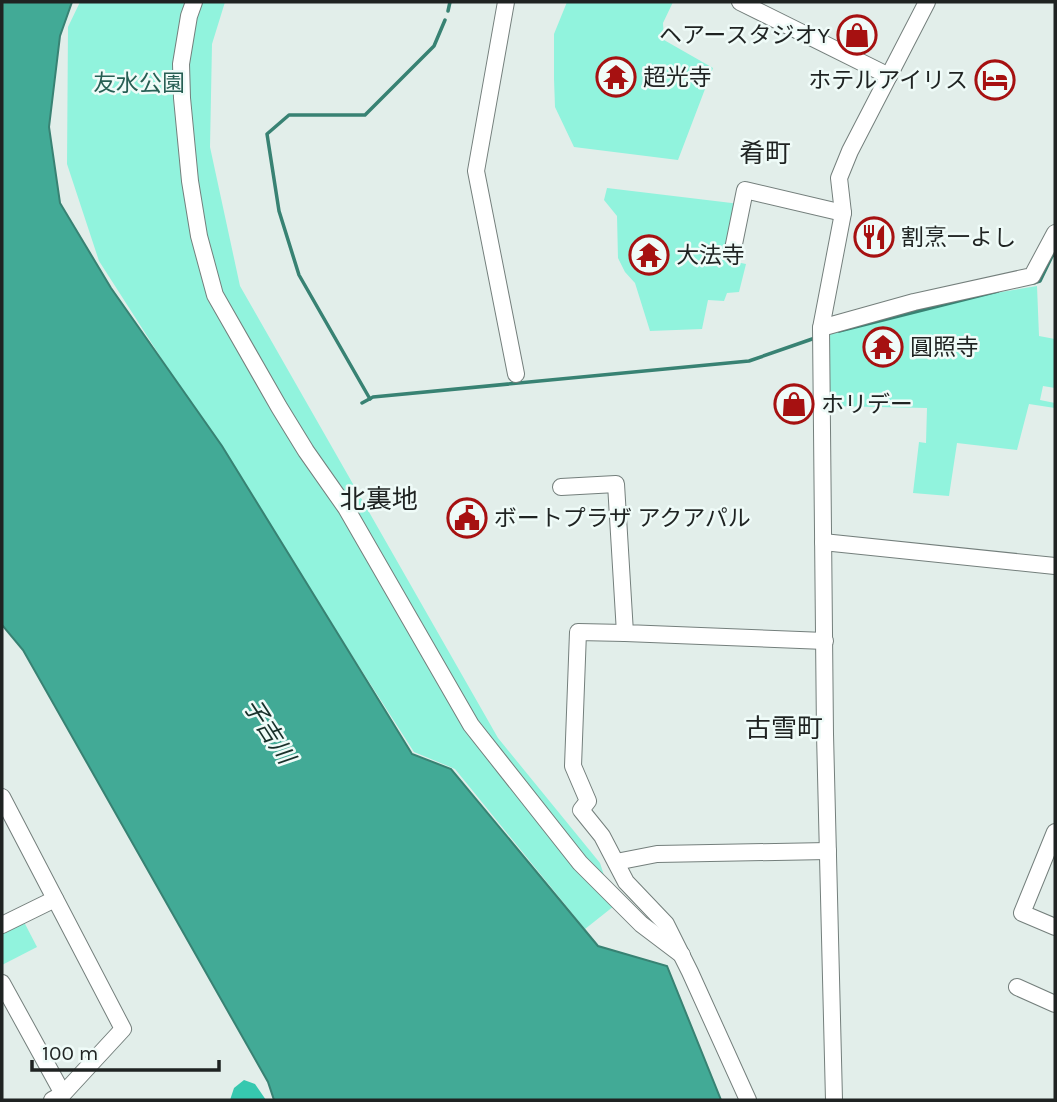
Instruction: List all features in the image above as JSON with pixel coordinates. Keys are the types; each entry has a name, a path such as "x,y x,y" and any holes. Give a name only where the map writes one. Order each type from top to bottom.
{"street":[{"path":"194,2 181,64 182,98 190,181 199,236 215,295 306,451 346,508 471,725 580,863 641,924 682,955"},
{"path":"506,2 476,171 516,374"},
{"path":"740,2 889,76"},
{"path":"834,1100 821,328 842,213 839,178 850,151 927,2"},
{"path":"732,254 745,190 842,213"},
{"path":"821,328 914,302 1032,276 1053,242"},
{"path":"561,487 616,484 625,633"},
{"path":"823,542 1055,566"},
{"path":"748,1100 666,924 626,882 602,836 581,810 588,801 573,766 578,632 825,641"},
{"path":"2,797 123,1029 57,1097 2,983"},
{"path":"1055,832 1022,913 1055,927"},
{"path":"616,862 657,854 828,851"},
{"path":"2,925 55,900"},
{"path":"1017,987 1055,1004"}],"green space":[{"name":"友水公園","path":"80,2 225,2 212,44 210,147 240,286 498,738 600,863 614,906 585,929 455,769 414,752 99,261 67,164 68,27"},
{"path":"567,2 673,2 663,23 664,40 713,68 678,160 574,147 555,107 554,34"},
{"path":"607,188 740,204 731,261 746,264 739,292 727,293 724,301 708,300 702,329 650,331 635,283 618,258 617,216 604,200"},
{"path":"1037,286 1039,336 1055,339 1055,388 1043,386 1040,400 1055,403 1055,408 1029,404 1017,450 957,443 949,496 913,493 919,442 926,443 927,408 828,406 830,331 928,304"},
{"path":"23,920 37,947 2,965 2,931"}],"shaded area":[{"path":"244,1080 255,1084 266,1100 230,1100 234,1088"}],"water":[{"name":"子吉川","path":"2,2 72,2 60,36 49,127 60,203 111,288 222,446 412,754 451,769 598,946 667,966 721,1100 274,1100 268,1082 23,650 2,625"}],"waterway":[{"path":"448,11 450,2"},
{"path":"370,399 299,275 279,211 267,134 289,115 365,115 434,46 445,20"},
{"path":"1033,283 1040,281 1053,254 1055,256"},
{"path":"839,331 998,291"},
{"path":"362,403 373,397 749,361 815,338"}],"place":[{"name":"ヘアースタジオY","path":"857,35"},
{"name":"超光寺","path":"616,77"},
{"name":"ホテルアイリス","path":"995,80"},
{"name":"割烹一よし","path":"874,237"},
{"name":"大法寺","path":"649,255"},
{"name":"圓照寺","path":"883,347"},
{"name":"ホリデー","path":"794,404"},
{"name":"ボートプラザ アクアパル","path":"467,518"}],"district":[{"name":"肴町","path":"765,153"},
{"name":"北裏地","path":"379,499"},
{"name":"古雪町","path":"784,728"}]}
